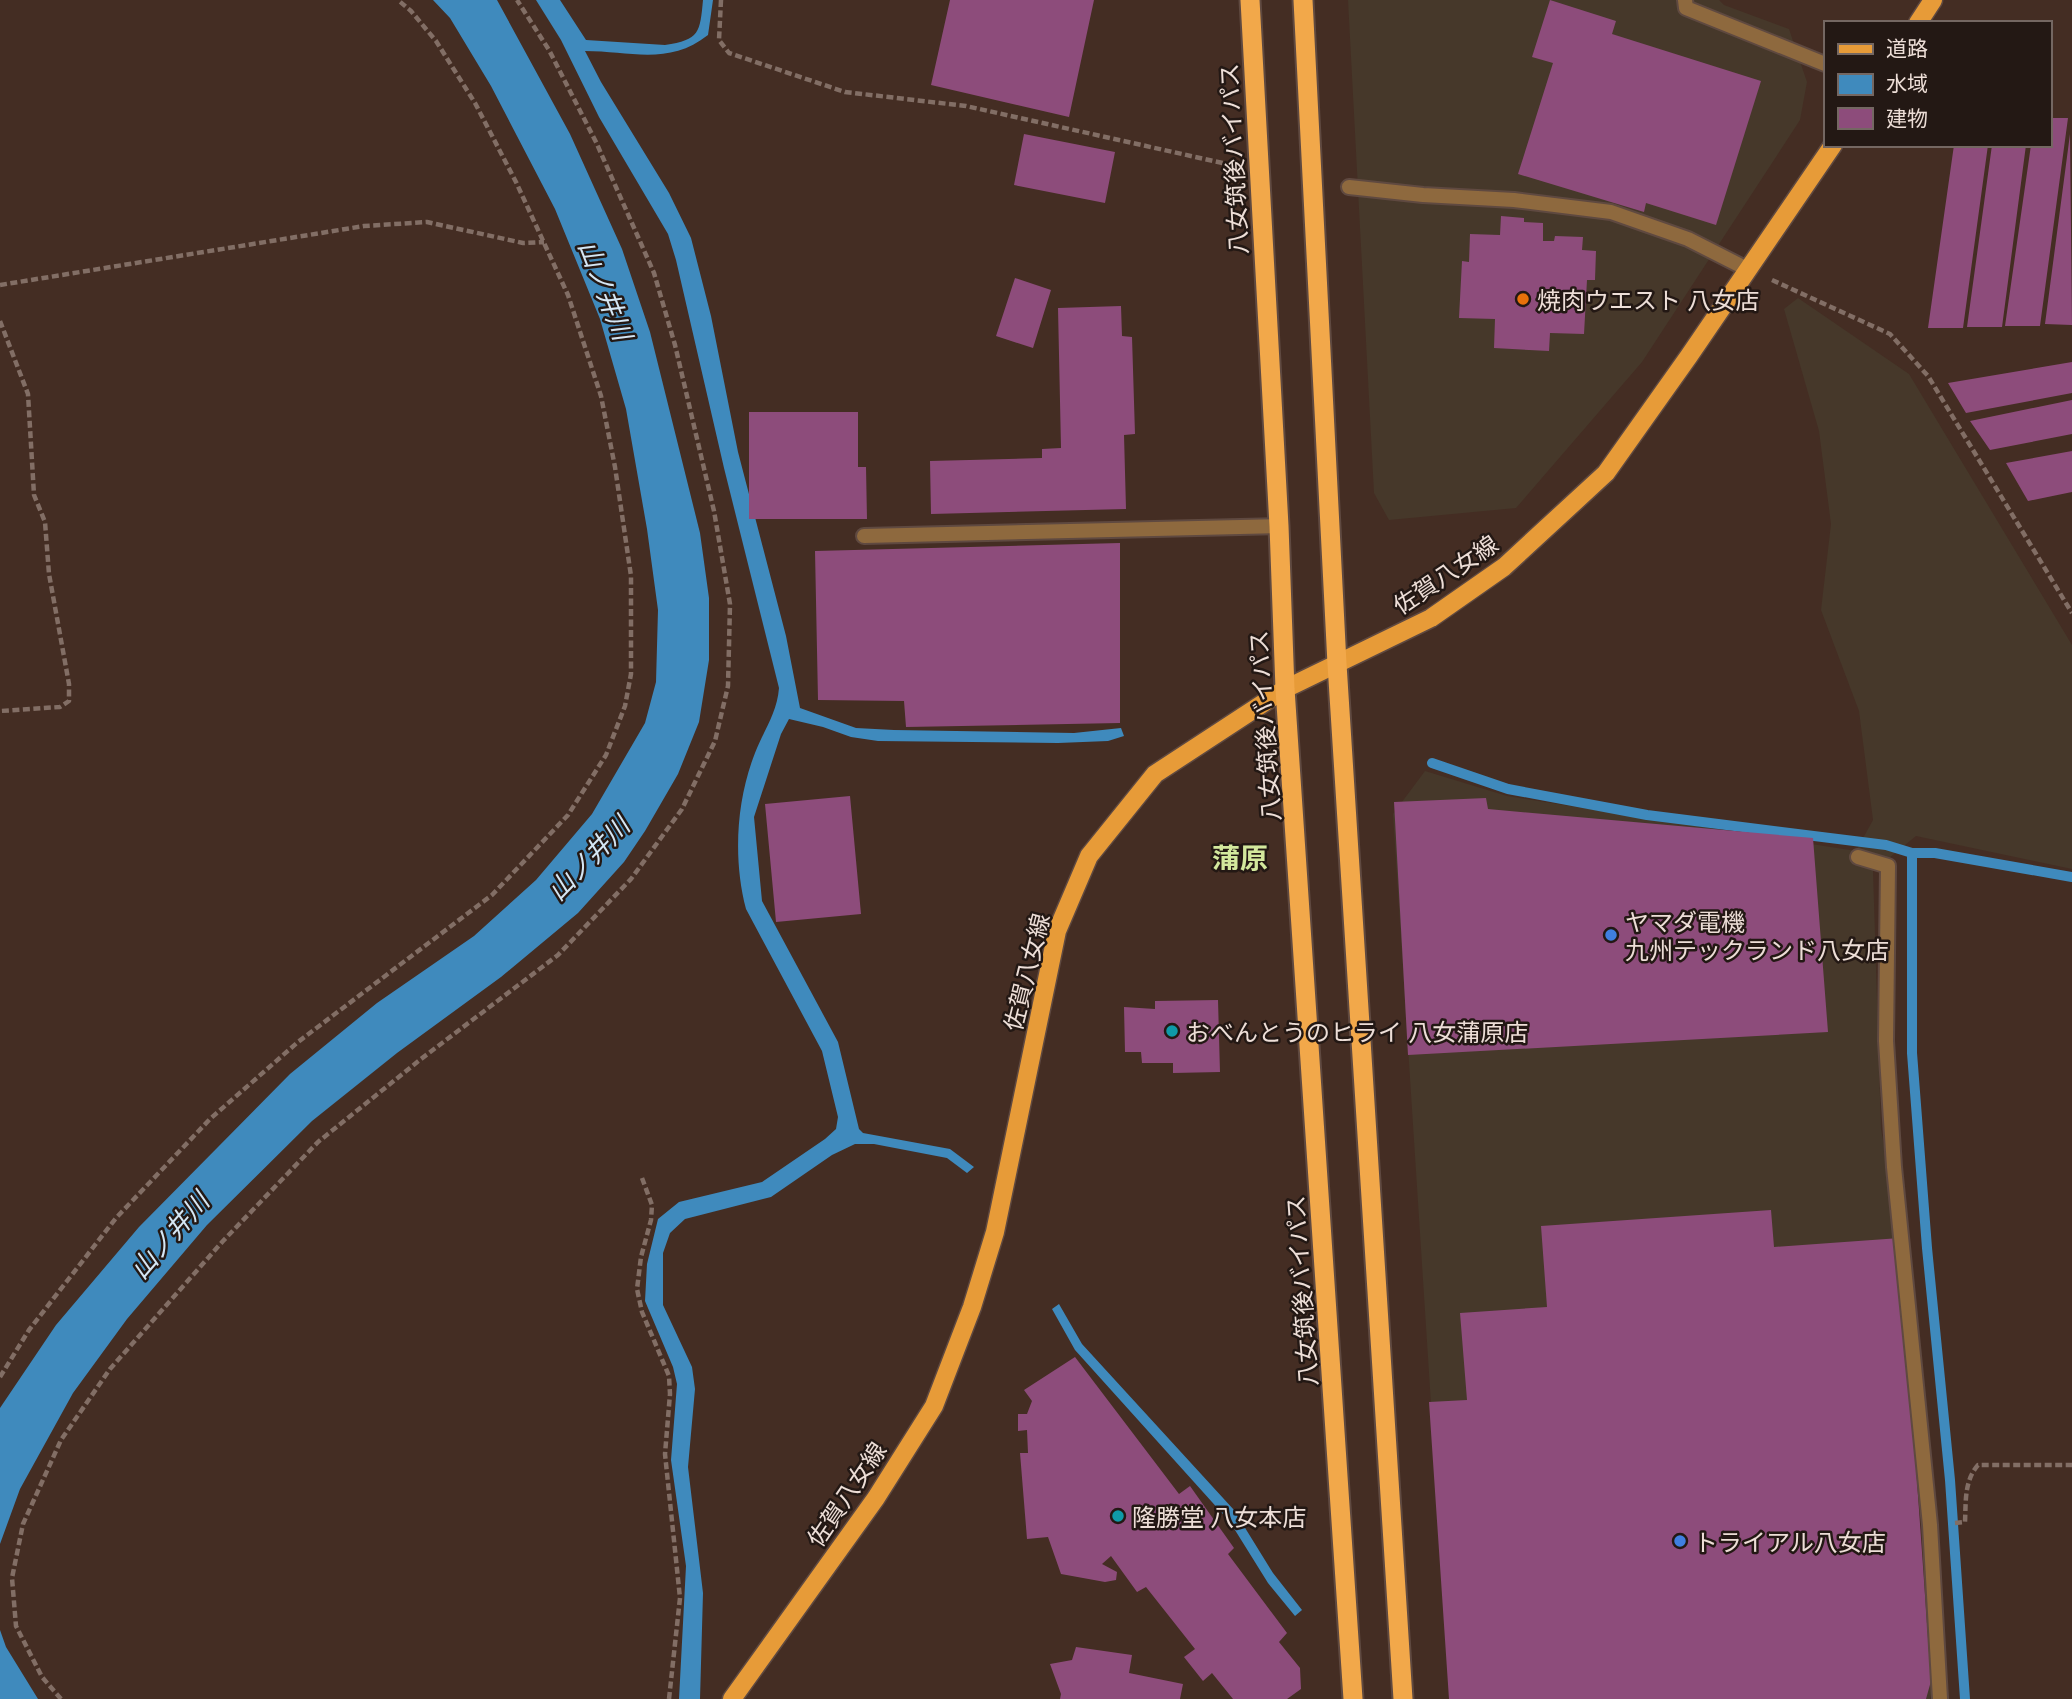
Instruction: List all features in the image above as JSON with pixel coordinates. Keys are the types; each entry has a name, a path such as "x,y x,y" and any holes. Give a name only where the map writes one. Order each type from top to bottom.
{"highway":[{"name":"八女筑後バイパス","path":"1250,0 1279,526 1285,689 1353,1699"},
{"path":"1303,0 1337,664 1403,1699"}],"main road":[{"path":"1918,21 1933,0"},
{"name":"佐賀八女線","path":"732,1699 876,1498 934,1406 972,1307 995,1232 1057,931 1089,856 1155,774 1285,689 1431,618 1504,567 1606,473 1832,147"}],"street":[{"path":"1685,0 1686,8 1824,64"},
{"path":"1349,187 1423,195 1514,200 1611,212 1688,239 1749,270"},
{"path":"864,536 1279,526"},
{"path":"1858,857 1888,866 1886,1041 1894,1167 1930,1525 1940,1699"}],"path":[{"path":"0,1377 29,1330 117,1218 209,1119 298,1042 492,895 568,816 607,755 625,706 631,674 631,576 615,467 601,396 569,295 475,103 436,41 398,0"},
{"path":"61,1699 42,1677 16,1626 12,1578 23,1524 61,1440 110,1368 223,1241 318,1142 421,1059 558,955 631,878 682,809 715,741 728,686 730,604 715,511 676,345 654,273 596,142 549,50 517,0"},
{"path":"721,0 719,40 729,53 845,92 966,106 1227,164"},
{"path":"0,285 364,226 427,222 523,243 544,242"},
{"path":"1749,270 1890,334 1927,376 2072,614"},
{"path":"0,321 28,394 34,495 45,522 49,573 69,684 69,701 60,707 0,711"},
{"path":"642,1178 652,1205 637,1289 642,1312 669,1376 670,1394 665,1454 680,1598 669,1699"},
{"path":"1930,1525 1965,1522 1967,1486 1971,1473 1978,1465 2072,1465"}],"shaded area":[{"path":"1348,0 1719,0 1724,5 1789,29 1807,82 1800,120 1642,362 1516,508 1389,520 1374,493"},
{"path":"1798,298 1909,374 2072,645 2072,869 1916,836 1873,871 1881,1129 1894,1201 1910,1428 1934,1680 1930,1699 1450,1699 1393,814 1425,771 1507,796 1856,851 1873,820 1859,711 1821,610 1831,524 1819,431 1784,309"}],"water":[{"name":"山ノ井川","path":"433,0 497,0 570,134 622,249 650,332 700,533 709,598 709,660 699,722 678,774 645,831 624,862 578,913 501,977 397,1053 312,1121 207,1225 127,1319 73,1393 20,1489 0,1544 0,1408 56,1325 139,1227 290,1074 377,1003 474,936 536,880 592,814 645,723 656,682 658,610 626,409 600,319 555,209 491,86 450,18"},
{"path":"536,0 560,0 586,40 665,45 692,37 699,27 703,0 713,0 708,35 679,51 649,55 585,51 669,193 691,238 711,316 738,452 786,636 800,708 856,728 1074,733 1121,728 1124,736 1108,741 1058,743 878,741 851,737 789,719 781,734 754,817 762,901 838,1042 859,1129 863,1133 950,1149 974,1167 967,1173 947,1158 874,1144 855,1144 832,1155 771,1197 685,1219 670,1233 663,1253 663,1305 692,1367 695,1389 688,1467 703,1593 700,1699 679,1699 686,1566 671,1460 677,1384 673,1367 645,1301 647,1264 658,1219 679,1202 762,1182 825,1139 836,1129 838,1117 822,1051 746,909 742,890 738,851 740,811 749,771 776,705 779,688 676,260 668,234 599,117 561,40"},
{"path":"1059,1304 1082,1344 1234,1510 1273,1573 1302,1610 1295,1616 1268,1583 1230,1522 1075,1350 1052,1309"},
{"path":"0,1630 6,1647 38,1699 0,1699"}],"building":[{"path":"950,0 1094,0 1069,117 931,85"},
{"path":"1550,0 1616,21 1612,34 1761,81 1716,225 1646,203 1644,212 1518,174 1553,63 1532,57"},
{"path":"2051,118 2068,118 2040,326 2005,326 2031,147 2051,147"},
{"path":"1024,134 1115,152 1105,203 1014,185"},
{"path":"2070,134 2072,325 2045,324"},
{"path":"1954,147 1988,147 1963,328 1928,328"},
{"path":"1992,147 2026,147 2002,327 1967,327"},
{"name":"焼肉ウエスト 八女店","path":"1501,216 1524,218 1524,222 1543,223 1543,241 1554,241 1555,236 1583,237 1582,250 1596,251 1595,280 1587,280 1584,334 1550,333 1549,351 1494,348 1495,319 1459,318 1462,261 1469,262 1470,234 1500,235"},
{"path":"1015,278 1051,290 1033,348 996,336"},
{"path":"1121,306 1122,336 1132,337 1135,434 1124,435 1126,509 931,514 930,461 1042,458 1042,449 1061,448 1058,308"},
{"path":"2072,362 2072,393 1966,413 1948,383"},
{"path":"2072,400 2072,434 1990,450 1970,421"},
{"path":"749,412 858,412 858,467 866,467 867,519 749,519"},
{"path":"2072,451 2072,492 2028,501 2006,463"},
{"path":"1120,543 1120,723 906,727 904,701 818,700 815,551"},
{"path":"850,796 861,914 776,922 765,804"},
{"name":"ヤマダ電機 九州テックランド八女店","path":"1486,798 1488,809 1813,838 1828,1032 1408,1055 1394,802"},
{"name":"おべんとうのヒライ 八女蒲原店","path":"1218,1000 1220,1072 1173,1073 1173,1063 1142,1063 1141,1052 1125,1052 1124,1007 1155,1009 1155,1001"},
{"name":"トライアル八女店","path":"1771,1210 1774,1247 1900,1238 1931,1681 1926,1699 1449,1699 1429,1402 1467,1400 1460,1313 1547,1307 1541,1226"},
{"name":"隆勝堂 八女本店","path":"1075,1357 1179,1494 1190,1486 1234,1548 1228,1554 1287,1633 1279,1642 1300,1668 1301,1689 1287,1699 1233,1699 1212,1673 1203,1681 1184,1657 1195,1649 1146,1587 1137,1592 1111,1556 1102,1564 1117,1572 1116,1580 1105,1582 1061,1574 1048,1537 1027,1539 1020,1453 1028,1453 1027,1430 1018,1431 1018,1414 1027,1414 1032,1401 1024,1390"},
{"path":"1076,1647 1132,1655 1129,1673 1183,1684 1180,1699 1060,1699 1061,1694 1050,1664 1072,1660"}],"waterway":[{"path":"1432,763 1508,789 1647,815 1886,845 1912,853 1935,853 2072,877"},
{"path":"1912,853 1912,1053 1927,1248 1950,1480 1965,1699"}],"place":[{"name":"焼肉ウエスト 八女店","path":"1523,299"},
{"name":"ヤマダ電機 九州テックランド八女店","path":"1611,935"},
{"name":"おべんとうのヒライ 八女蒲原店","path":"1172,1031"},
{"name":"隆勝堂 八女本店","path":"1118,1516"},
{"name":"トライアル八女店","path":"1680,1541"}],"district":[{"name":"蒲原","path":"1240,857"}]}
